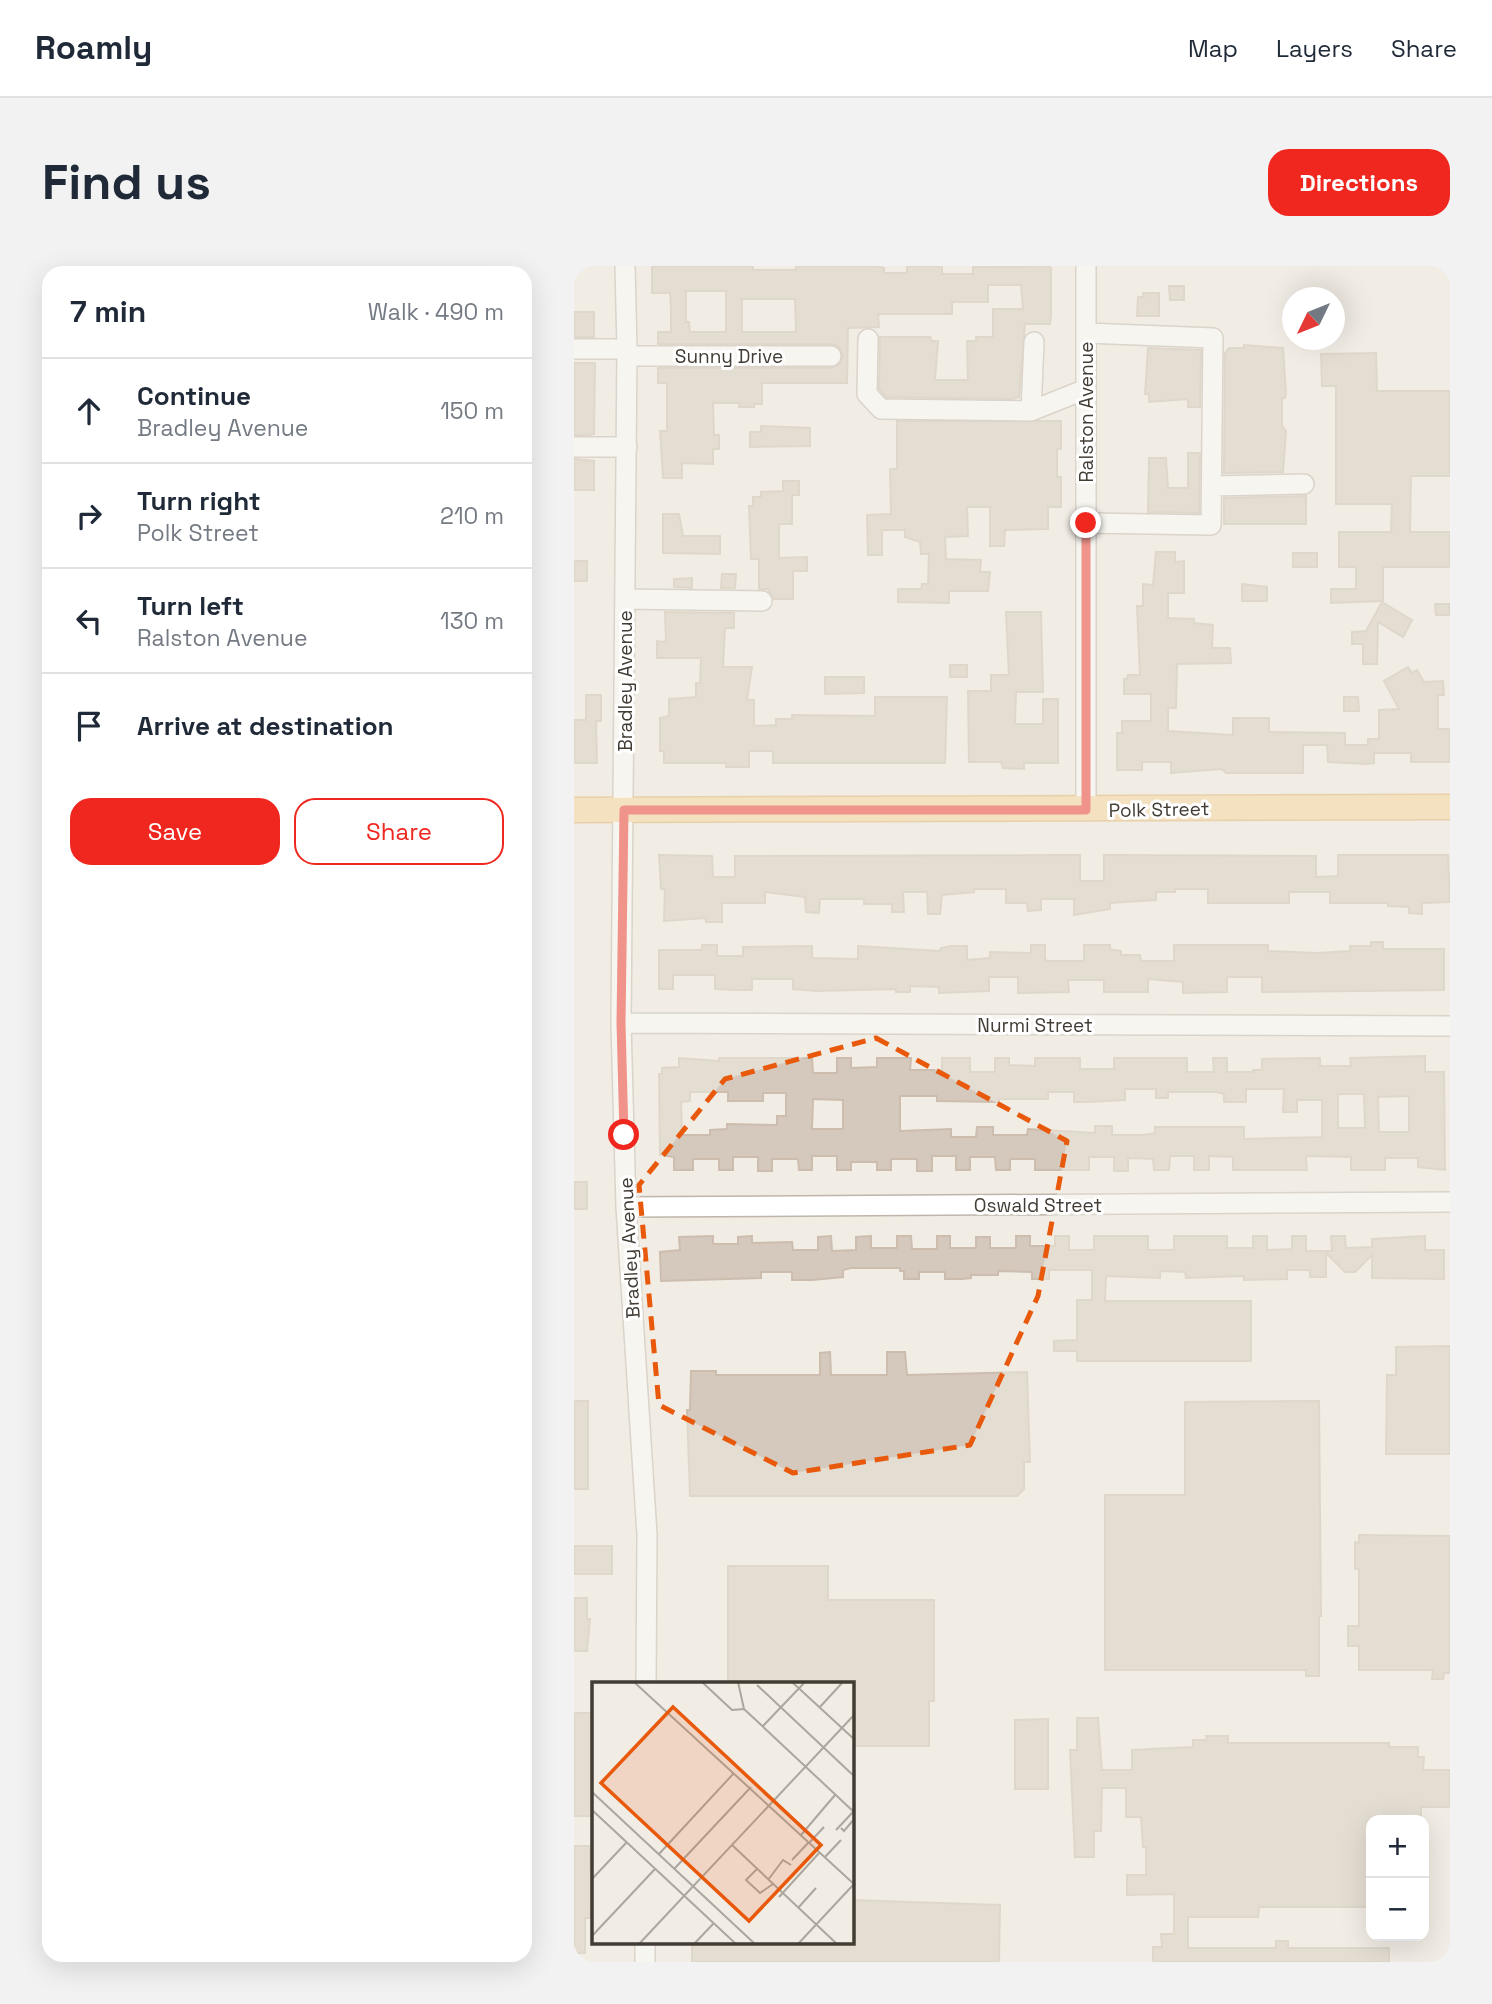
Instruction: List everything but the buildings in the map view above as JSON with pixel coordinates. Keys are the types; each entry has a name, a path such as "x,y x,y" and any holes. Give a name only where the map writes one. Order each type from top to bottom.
{"main road":[{"name":"Polk Street","path":"574,810 1450,807"}],"street":[{"name":"Bradley Avenue","path":"625,266 627,447 621,1023 626,1207 647,1535 646,1682"},
{"name":"Ralston Avenue","path":"1086,266 1086,810"},
{"path":"1086,333 1213,338 1211,525 1086,523"},
{"path":"868,339 867,394 881,409 1031,411 1086,389"},
{"path":"1031,411 1034,342"},
{"name":"Sunny Drive","path":"574,349 831,356"},
{"path":"574,447 627,447"},
{"path":"1212,486 1304,484"},
{"path":"625,599 762,601"},
{"name":"Nurmi Street","path":"621,1023 1450,1026"},
{"name":"Oswald Street","path":"626,1207 1450,1202"},
{"path":"645,1944 645,1962"}],"highlighted area":[{"path":"876,1038 1067,1141 1038,1296 970,1445 793,1473 659,1405 639,1185 725,1079"}],"route":[{"path":"624,1135 621,1023 624,810 1086,810 1086,523"}]}
